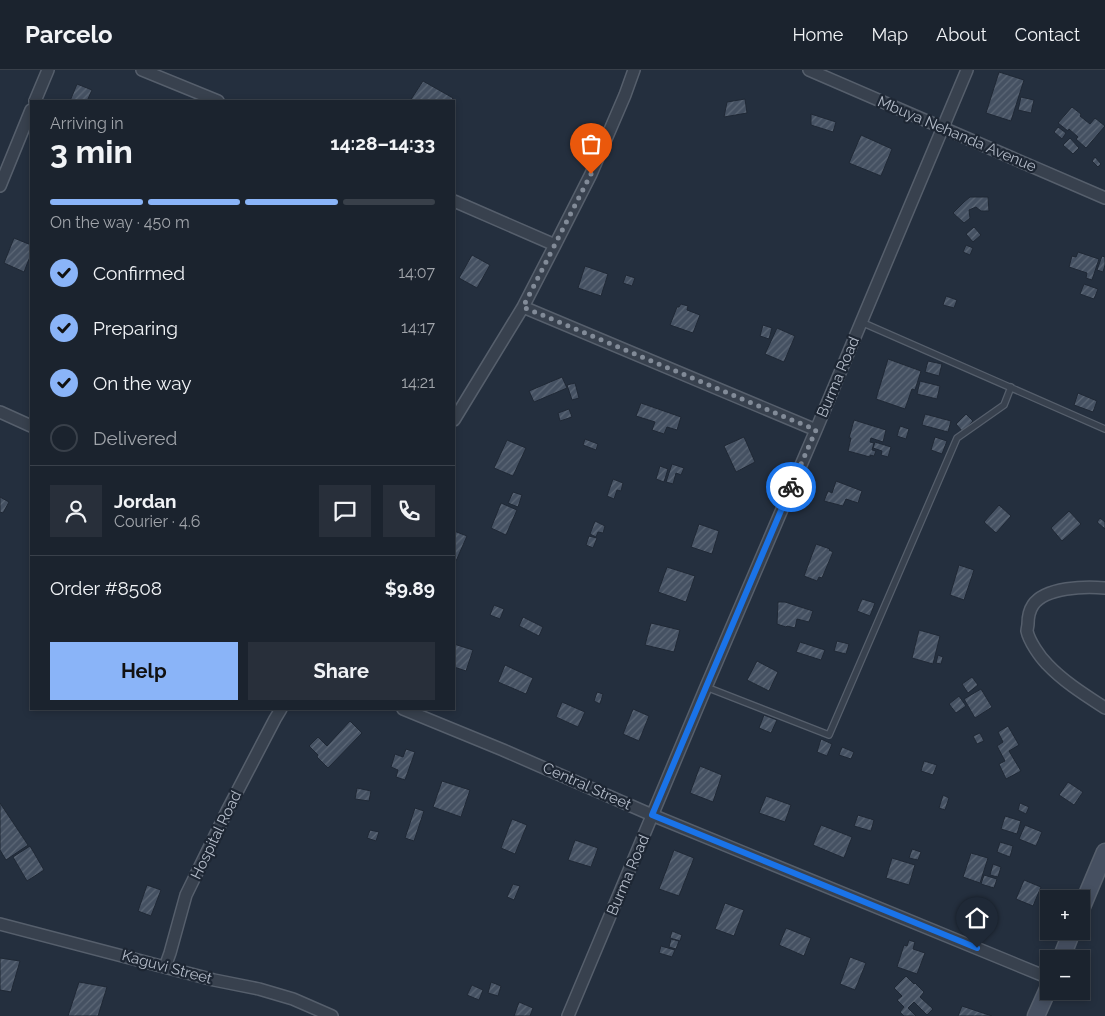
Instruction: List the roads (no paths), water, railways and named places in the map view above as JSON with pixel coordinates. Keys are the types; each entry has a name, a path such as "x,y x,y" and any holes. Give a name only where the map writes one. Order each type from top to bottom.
{"main road":[{"path":"1089,890 1105,852"},
{"path":"1036,1016 1043,1000"}],"street":[{"path":"35,100 48,70"},
{"path":"142,70 216,100"},
{"path":"455,418 523,307 555,245 591,174 634,70"},
{"name":"Mbuya Nehanda Avenue","path":"809,70 1105,198"},
{"name":"Burma Road","path":"568,1016 967,70"},
{"path":"0,186 30,112"},
{"path":"455,201 555,245"},
{"path":"523,307 816,430"},
{"path":"0,412 30,426"},
{"path":"1105,588 1072,588 1053,592 1042,598 1034,604 1029,614 1027,632 1034,647 1046,663 1066,682 1105,708"},
{"name":"Hospital Road","path":"165,967 186,895 227,811 275,718 281,710"},
{"name":"Central Street","path":"404,710 503,750 652,815 1040,974"},
{"name":"Kaguvi Street","path":"0,924 214,980 258,989 293,999 332,1016"}],"lane":[{"path":"861,322 1105,429"},
{"path":"706,687 829,735 957,438 1004,405 1011,388"}]}
